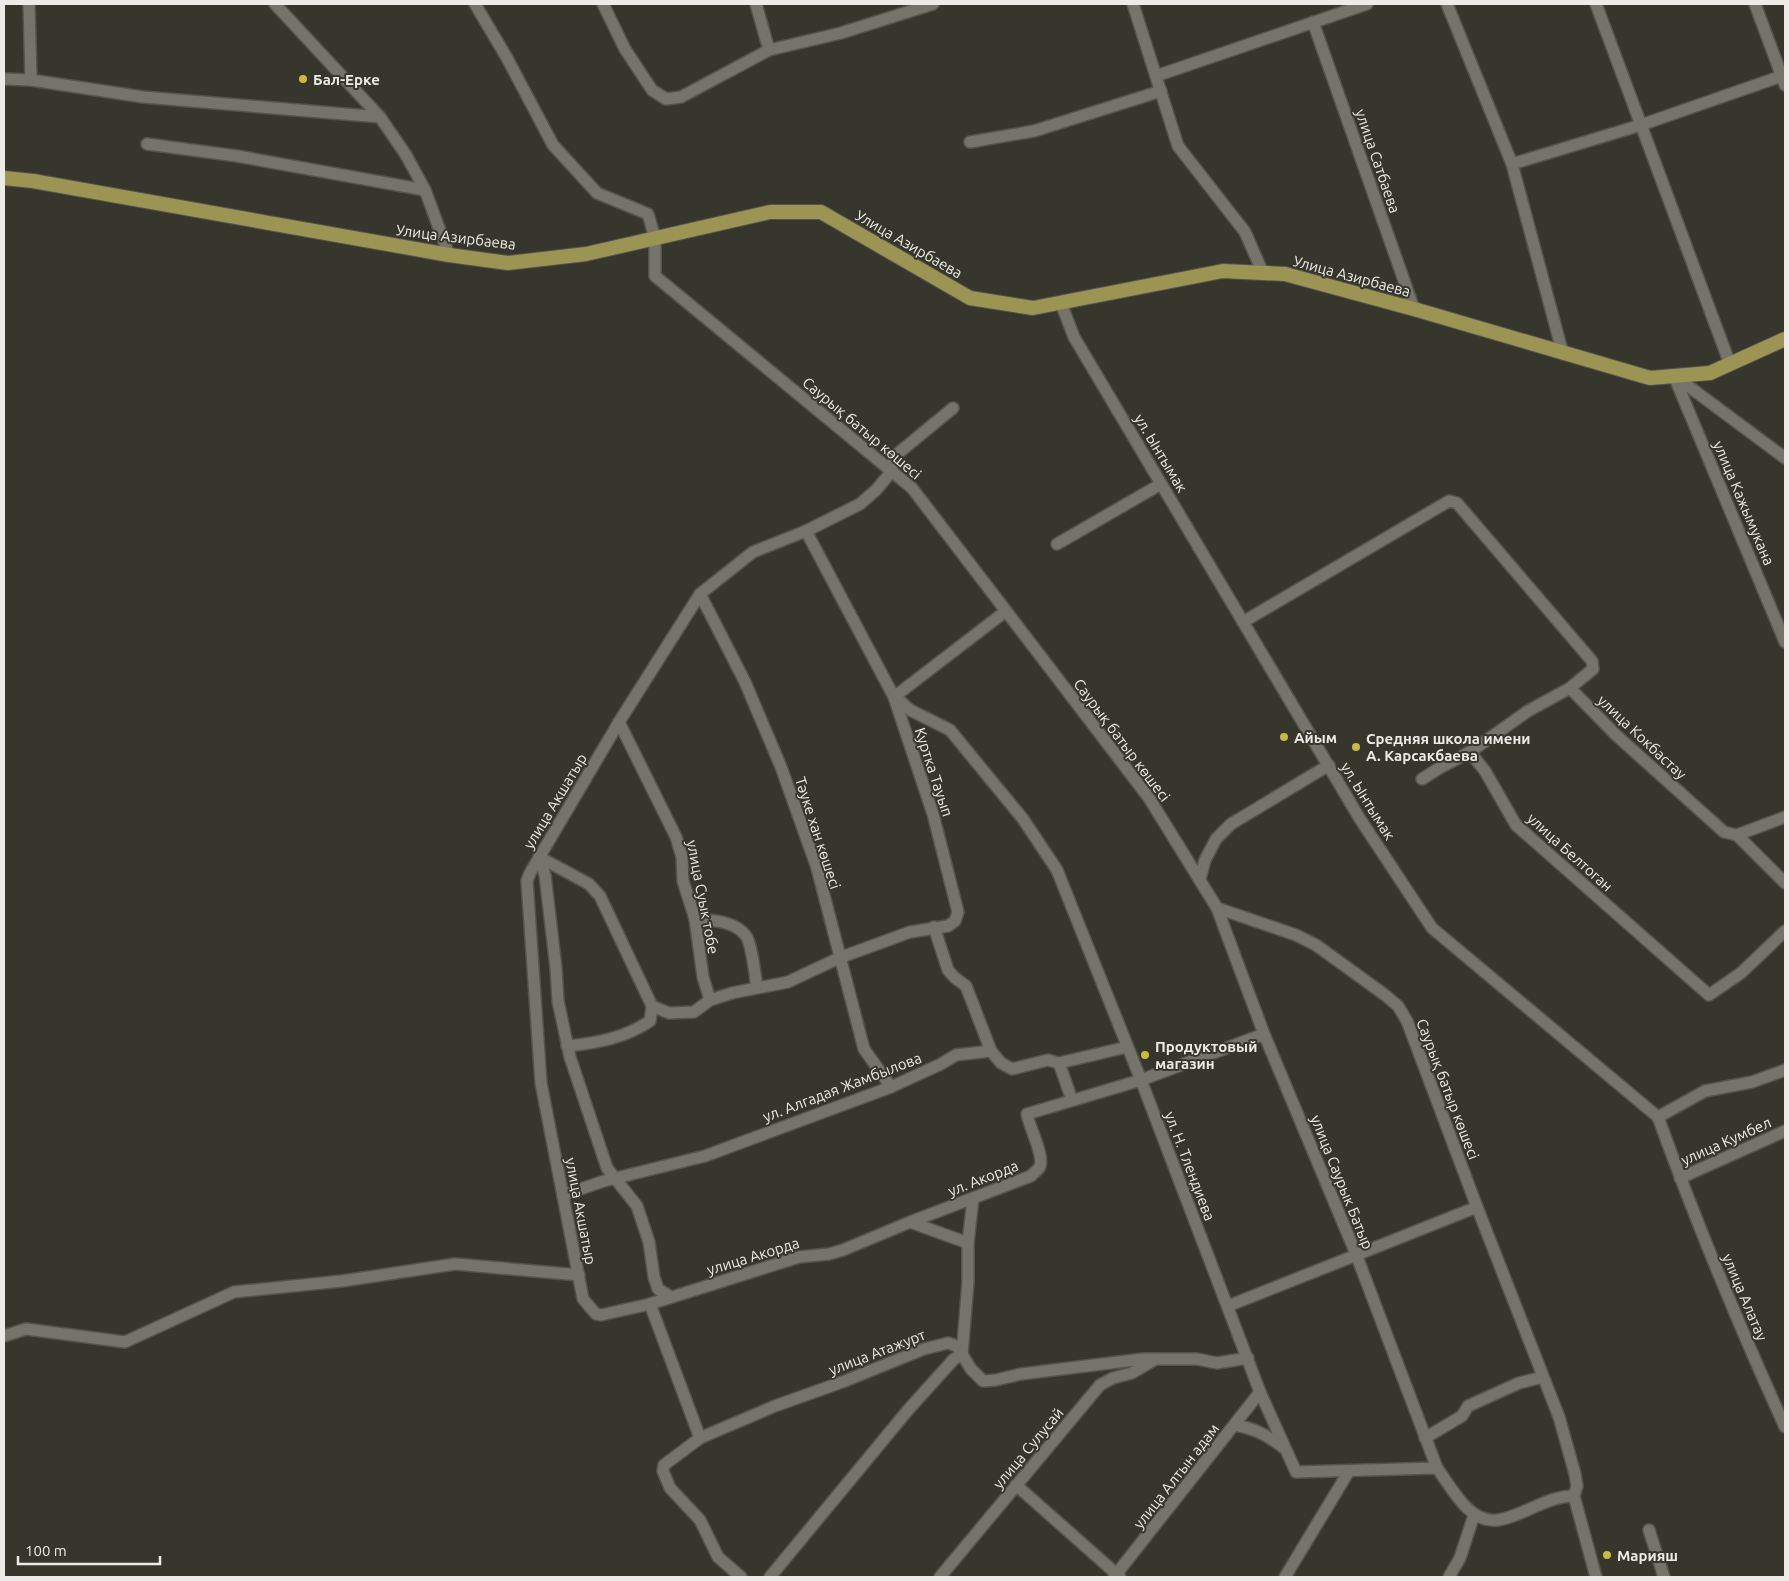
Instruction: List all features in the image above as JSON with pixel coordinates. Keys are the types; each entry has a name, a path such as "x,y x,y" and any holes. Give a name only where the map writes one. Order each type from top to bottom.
{"main road":[{"name":"Улица Азирбаева","path":"4,178 52,184 449,255 508,263 586,254 770,212 821,212 970,298 1033,308 1222,272 1285,274 1414,309 1650,378 1710,373 1785,339"}],"street":[{"path":"29,4 31,80"},
{"path":"275,4 380,117 406,155 426,190 449,255"},
{"name":"Саурық батыр көшесі","path":"475,4 507,58 553,146 596,193 648,214 655,238 655,276 912,488 1149,798 1217,908 1296,935 1316,945 1398,1006 1407,1022 1559,1417 1575,1474 1577,1486 1574,1496 1596,1577"},
{"path":"603,4 625,49 652,90 666,99 680,97 769,50 841,33 934,4"},
{"path":"756,4 769,50"},
{"path":"1133,4 1178,146 1245,232 1263,273"},
{"path":"1156,76 1367,4"},
{"path":"1446,4 1512,164 1563,354"},
{"path":"1596,4 1730,364"},
{"path":"1512,164 1783,81 1755,4"},
{"name":"улица Сатбаева","path":"1313,22 1414,309"},
{"path":"4,79 31,80 143,97 380,117"},
{"path":"970,142 1034,131 1161,91"},
{"path":"147,144 237,156 426,190"},
{"name":"ул. Ынтымак","path":"1061,303 1074,337 1360,819 1432,928 1658,1117"},
{"path":"1674,376 1785,458"},
{"name":"улица Кажымукана","path":"1674,376 1785,642"},
{"name":"улица Акшатыр","path":"601,1314 596,1314 583,1299 541,1083 527,880 619,722 700,594 753,552 806,531 860,504 892,472 892,460 896,455 953,408"},
{"path":"1057,544 1162,484"},
{"path":"1244,622 1449,501 1458,503 1592,661 1593,668 1570,688 1528,711 1470,752 1422,779"},
{"name":"Куртка Тауып","path":"652,1006 669,1013 694,1012 710,1000 757,987 788,982 839,958 910,932 948,926 955,921 958,912 933,814 894,697 806,531"},
{"name":"Тәуке хан көшесі","path":"700,594 745,682 781,767 817,868 864,1049 891,1087"},
{"path":"894,697 1006,611"},
{"name":"улица Кокбастау","path":"1570,688 1616,735 1724,832 1737,835 1785,883"},
{"name":"ул. Н. Тлендиева","path":"894,697 910,710 950,730 1023,819 1057,870 1141,1080 1260,1392 1296,1472 1349,1470"},
{"name":"улица Суык тобе","path":"619,722 676,837 682,857 683,881 694,919 703,977 710,1000"},
{"name":"улица Белтоган","path":"1470,752 1484,771 1516,825 1709,995 1741,973 1785,931"},
{"path":"1200,879 1205,860 1216,839 1231,824 1329,765"},
{"path":"1737,835 1785,817"},
{"path":"540,857 582,879 600,896 652,1006 650,1021 635,1031 599,1042 568,1046"},
{"path":"540,857 556,968 558,1001 570,1057 606,1168 638,1206 649,1242 654,1277 658,1289 671,1297"},
{"name":"улица Саурык Батыр","path":"1217,908 1264,1034 1356,1254 1437,1468 1466,1507 1474,1514"},
{"path":"694,919 713,920 735,926 747,936 757,987"},
{"path":"934,927 948,970 966,986 990,1051 1001,1063 1012,1069 1048,1060 1059,1063 1127,1047"},
{"name":"ул. Акорда","path":"910,1222 1031,1176 1040,1167 1042,1159 1027,1114 1141,1080 1264,1034"},
{"name":"ул. Алгадая Жамбылова","path":"563,1195 614,1179 705,1156 891,1087 956,1055 990,1051"},
{"path":"1059,1063 1072,1100"},
{"path":"1658,1117 1705,1091 1752,1082 1785,1070"},
{"name":"улица Алатау","path":"1658,1117 1680,1178 1785,1427"},
{"name":"улица Кумбел","path":"1680,1178 1785,1131"},
{"path":"770,1577 908,1410 954,1359 962,1355 972,1199"},
{"path":"1228,1306 1477,1207"},
{"path":"910,1222 968,1243"},
{"name":"улица Акорда","path":"601,1314 650,1304 800,1257 829,1254 843,1250 910,1222"},
{"path":"4,1336 26,1329 125,1342 234,1292 342,1281 455,1264 579,1276"},
{"path":"650,1304 700,1438"},
{"name":"улица Атажурт","path":"740,1577 718,1556 700,1520 670,1488 663,1471 664,1465 700,1438 775,1406 845,1381 924,1349 948,1343 957,1346 983,1382 1030,1373 1143,1359 1197,1359 1217,1363 1248,1358"},
{"name":"улица Сулусай","path":"940,1577 1100,1385 1114,1378 1132,1373 1156,1359"},
{"path":"1425,1438 1462,1416 1468,1406 1519,1383 1543,1377"},
{"name":"улица Алтын адам","path":"1117,1576 1260,1392"},
{"path":"1235,1425 1253,1428 1270,1437 1286,1449"},
{"path":"1285,1577 1349,1470 1437,1468"},
{"path":"1016,1485 1117,1576"},
{"path":"1450,1577 1460,1558 1474,1514 1484,1519 1496,1521 1554,1499 1574,1496"},
{"path":"1649,1530 1664,1577"}],"place":[{"name":"Бал-Ерке","path":"303,79"},
{"name":"Айым","path":"1284,737"},
{"name":"Средняя школа имени А. Карсакбаева","path":"1356,747"},
{"name":"Продуктовый магазин","path":"1145,1055"},
{"name":"Марияш","path":"1607,1555"}]}
